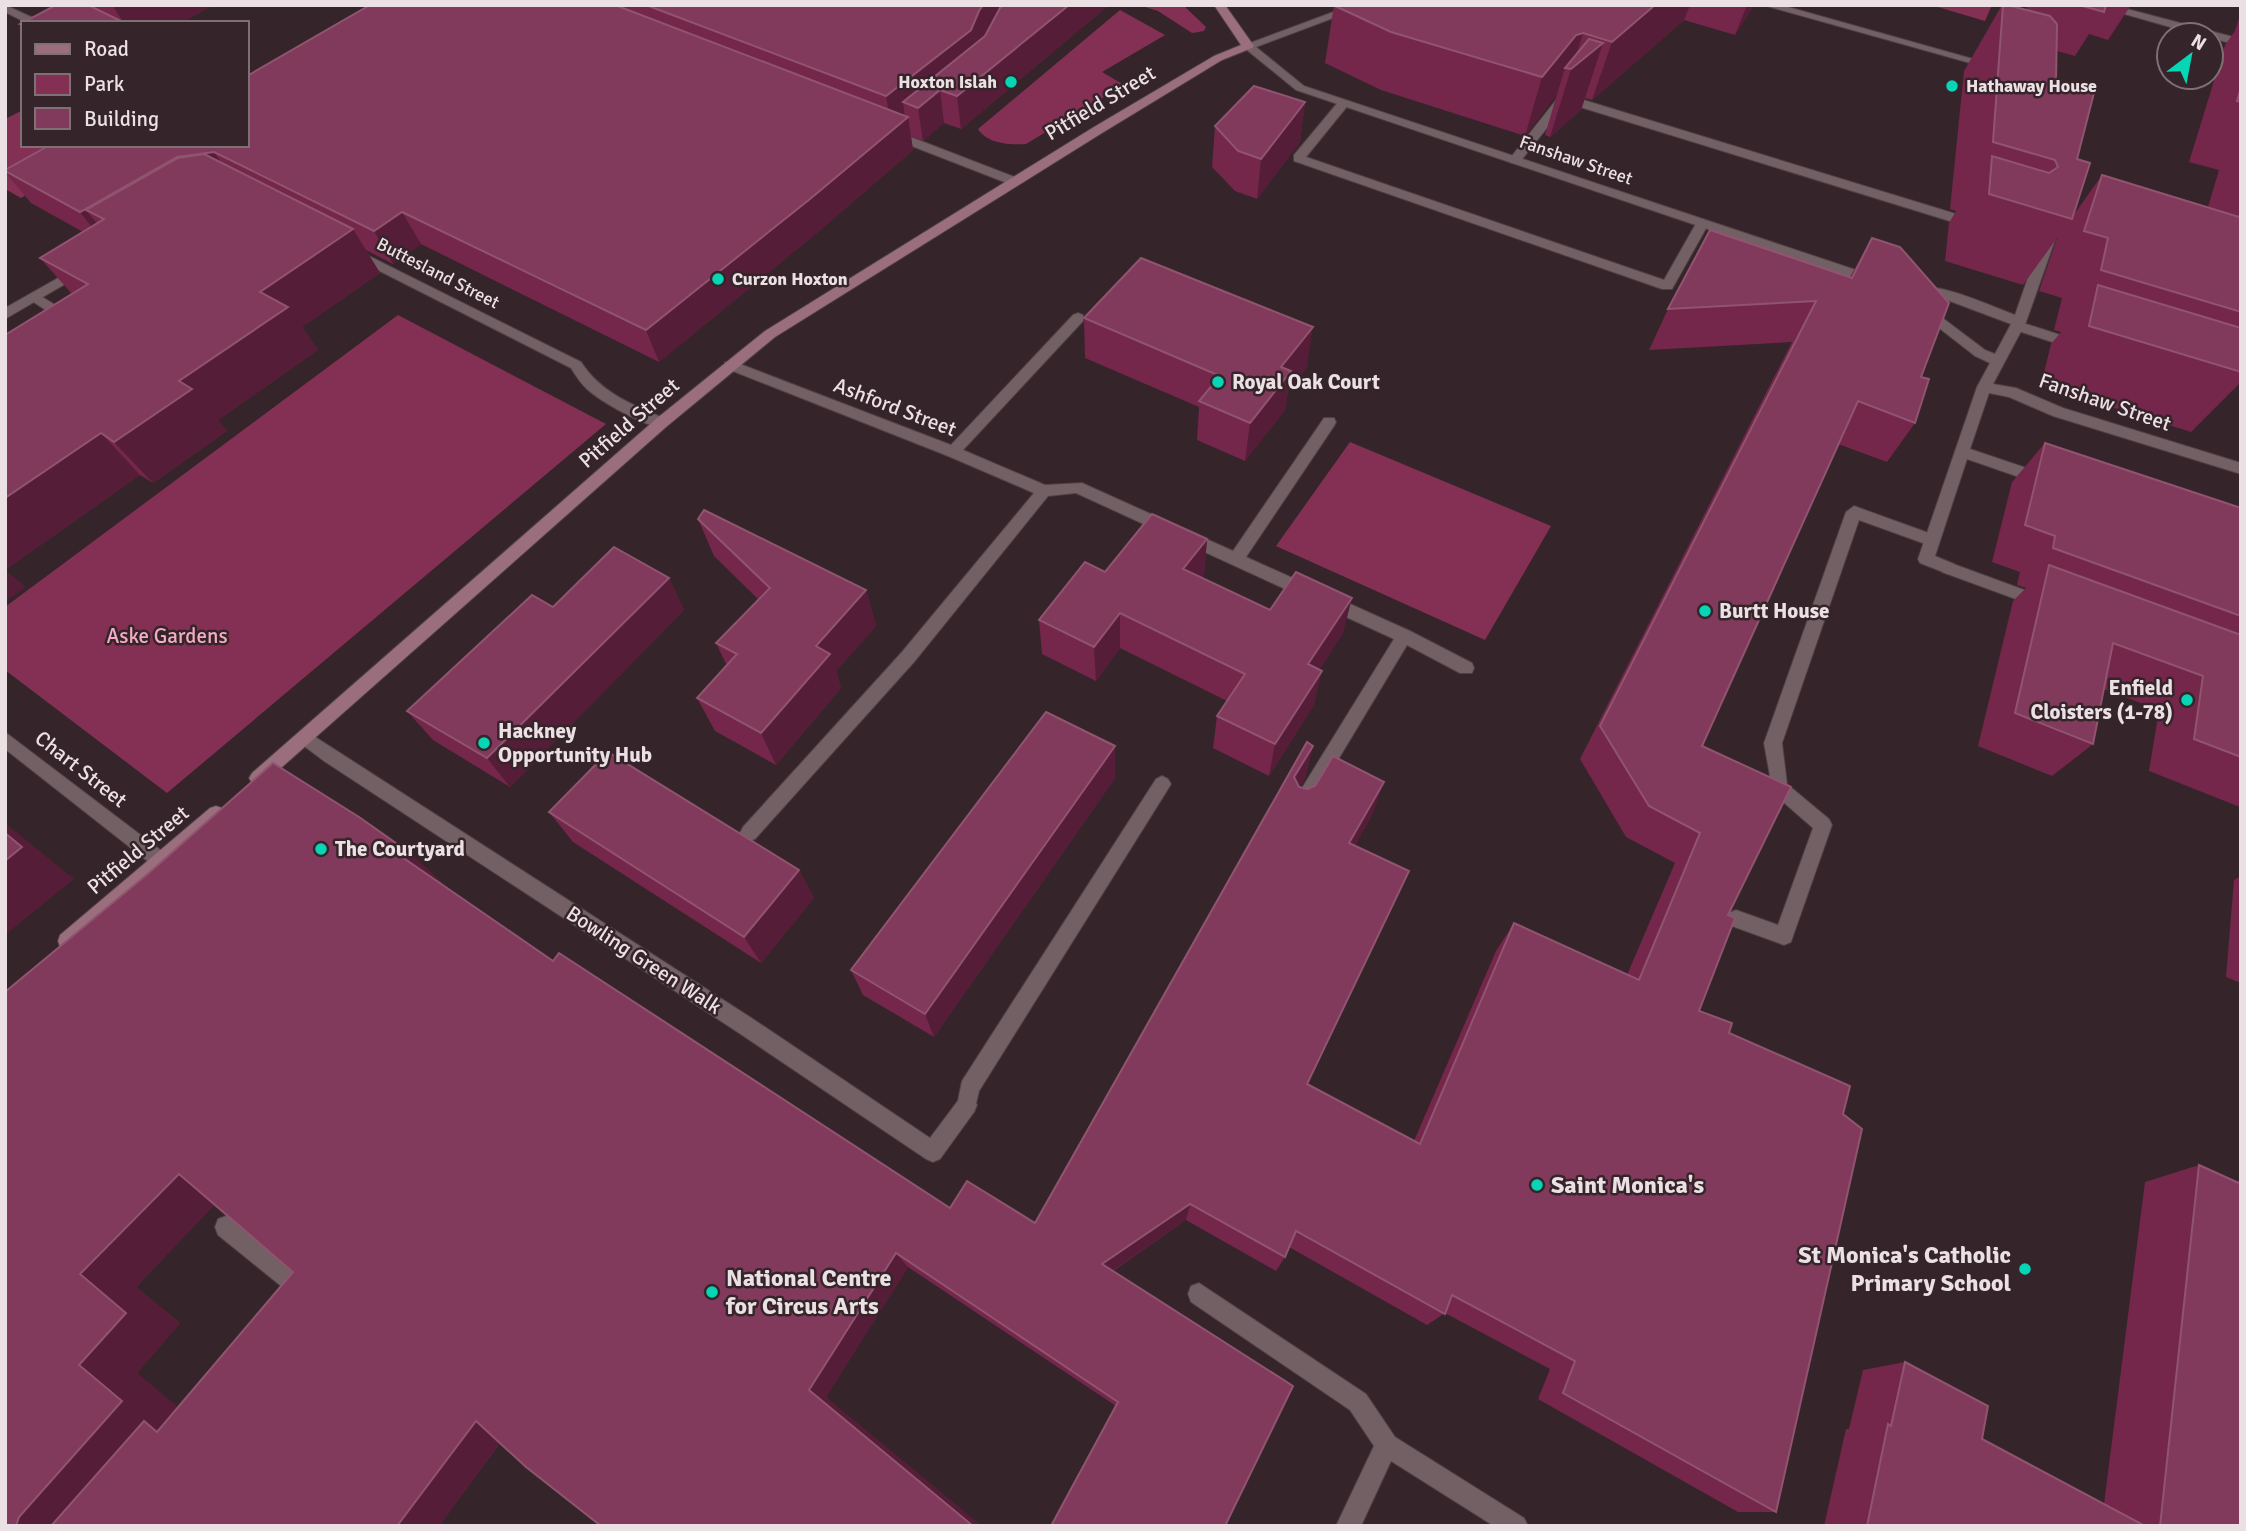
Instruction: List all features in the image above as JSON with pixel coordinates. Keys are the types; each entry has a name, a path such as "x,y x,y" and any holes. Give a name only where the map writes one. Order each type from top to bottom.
{"street":[{"path":"1219,5 1248,46"},
{"name":"Pitfield Street","path":"50,955 306,738 661,423 770,334 1218,58 1363,5"},
{"path":"1768,5 2005,70"},
{"path":"2098,5 2241,43"},
{"path":"5,8 32,21"},
{"name":"Fanshaw Street","path":"1248,46 1300,89 1891,286"},
{"path":"1515,160 1564,99 1990,229"},
{"path":"1343,104 1297,158 1667,286 1703,223"},
{"path":"896,135 911,123"},
{"path":"883,131 1016,182"},
{"path":"2050,606 1926,559 1984,387 2018,324 2054,222"},
{"name":"Buttesland Street","path":"344,247 576,365 585,383 661,423"},
{"path":"5,314 97,260"},
{"path":"1997,360 1980,353 1961,340 1903,291 1941,293 2096,351"},
{"path":"34,296 76,324 71,332"},
{"path":"953,452 1078,318"},
{"name":"Ashford Street","path":"730,365 953,452 1044,491"},
{"name":"Fanshaw Street","path":"1984,387 2011,392 2058,412 2241,469"},
{"path":"1236,559 1329,422"},
{"path":"1962,452 2060,485"},
{"path":"750,833 908,656 1044,491 1077,487 1404,636 1466,668"},
{"path":"1736,919 1784,936 1823,825 1779,788 1773,743 1854,512 1931,540"},
{"path":"1298,810 1404,636"},
{"name":"Bowling Green Walk","path":"306,738 746,1026 933,1152 967,1105 969,1088 1162,785"},
{"name":"Chart Street","path":"5,739 161,861"},
{"path":"226,1227 300,1288 282,1309"},
{"path":"1199,1294 1358,1402 1387,1445 1516,1526"},
{"path":"1348,1526 1387,1445"}],"green space":[{"path":"1139,5 1183,5 1206,27 1204,31 1192,33 1158,11"},
{"path":"1931,5 1992,5 1985,21"},
{"path":"1120,10 1165,35 1102,72 1124,85 1026,144 1000,142 982,134 978,129"},
{"path":"21,111 21,147 110,147 21,198 5,189 5,119"},
{"name":"Aske Gardens","path":"398,315 606,424 167,793 5,670 5,607"},
{"path":"1350,442 1551,526 1485,640 1276,546"}],"building":[{"path":"56,5 88,5 121,21 26,21"},
{"path":"370,5 615,5 908,117 646,330 402,212 374,231 214,152 177,157 80,212 5,171 46,147 248,147 248,75"},
{"path":"646,5 983,5 971,30 886,96"},
{"path":"1004,5 1069,5 957,96 940,90 918,108 903,102 985,36"},
{"path":"1333,5 1655,5 1612,42 1583,33 1576,35 1542,77 1391,32"},
{"path":"2003,5 2050,16 2057,24 2056,82 2094,93 2077,159 2090,163 2072,219 1989,194 1992,156 2049,173 2058,167 2055,160 1993,142"},
{"path":"2079,5 2106,5 2104,12"},
{"path":"1589,39 1603,43 1571,69 1565,68"},
{"path":"1254,86 1305,102 1261,159 1238,151 1215,126"},
{"path":"204,154 353,229 260,292 288,307 179,381 192,389 114,442 101,433 5,498 5,335 88,284 40,258 104,219 86,210 178,158"},
{"path":"2102,175 2239,217 2241,211 2241,312 2101,270 2108,238 2084,231"},
{"path":"1710,230 1852,278 1872,238 1900,247 1949,303 1921,377 1929,379 1915,423 1858,401 1702,746 1791,787 1728,915 1735,918 1699,1011 1732,1023 1729,1033 1850,1086 1843,1114 1862,1129 1776,1512 1563,1393 1575,1361 1452,1295 1445,1314 1296,1231 1285,1257 1190,1204 1102,1264 1293,1386 1225,1526 1051,1526 1118,1402 896,1253 809,1390 973,1526 601,1526 526,1467 476,1421 397,1526 51,1526 144,1421 157,1432 293,1272 179,1174 80,1274 126,1313 79,1365 122,1401 19,1517 16,1526 5,1526 5,992 150,872 273,763 410,853 405,859 553,961 559,953 950,1208 967,1181 1035,1223 1307,742 1313,746 1294,777 1299,787 1307,789 1315,786 1333,756 1384,782 1349,843 1409,871 1307,1084 1420,1144 1514,923 1639,980 1700,833 1649,806 1600,726 1816,301 1668,309"},
{"path":"1141,258 1313,327 1281,367 1291,371 1250,423 1199,401 1220,376 1084,318"},
{"path":"2098,285 2241,328 2241,372 2089,326"},
{"path":"2045,443 2241,508 2241,616 2053,548 2055,536 2025,525"},
{"path":"704,510 866,590 816,646 830,654 761,733 697,698 737,654 716,643 770,588 698,519"},
{"path":"1152,514 1207,539 1183,569 1270,610 1296,572 1352,598 1308,664 1322,671 1275,744 1217,716 1245,674 1120,613 1094,647 1039,620 1085,562 1105,572"},
{"path":"614,547 669,578 487,758 407,711 532,595 553,607"},
{"path":"2049,565 2241,635 2241,757 2194,739 2203,676 2113,643 2093,744 2015,713"},
{"path":"1046,712 1115,746 925,1014 851,970"},
{"path":"608,752 799,870 744,937 549,812"},
{"path":"5,833 22,847 5,861"},
{"path":"2199,1165 2241,1184 2241,1526 2160,1526"},
{"path":"1905,1362 1988,1406 1982,1439 2145,1526 1867,1526 1888,1424 1891,1426"}],"place":[{"name":"Hoxton Islah","path":"1011,82"},
{"name":"Hathaway House","path":"1952,86"},
{"name":"Curzon Hoxton","path":"718,279"},
{"name":"Royal Oak Court","path":"1218,382"},
{"name":"Burtt House","path":"1705,611"},
{"name":"Enfield Cloisters (1-78)","path":"2187,700"},
{"name":"Hackney Opportunity Hub","path":"484,743"},
{"name":"The Courtyard","path":"321,849"},
{"name":"Saint Monica's","path":"1537,1185"},
{"name":"St Monica's Catholic Primary School","path":"2025,1269"},
{"name":"National Centre for Circus Arts","path":"712,1292"}]}
